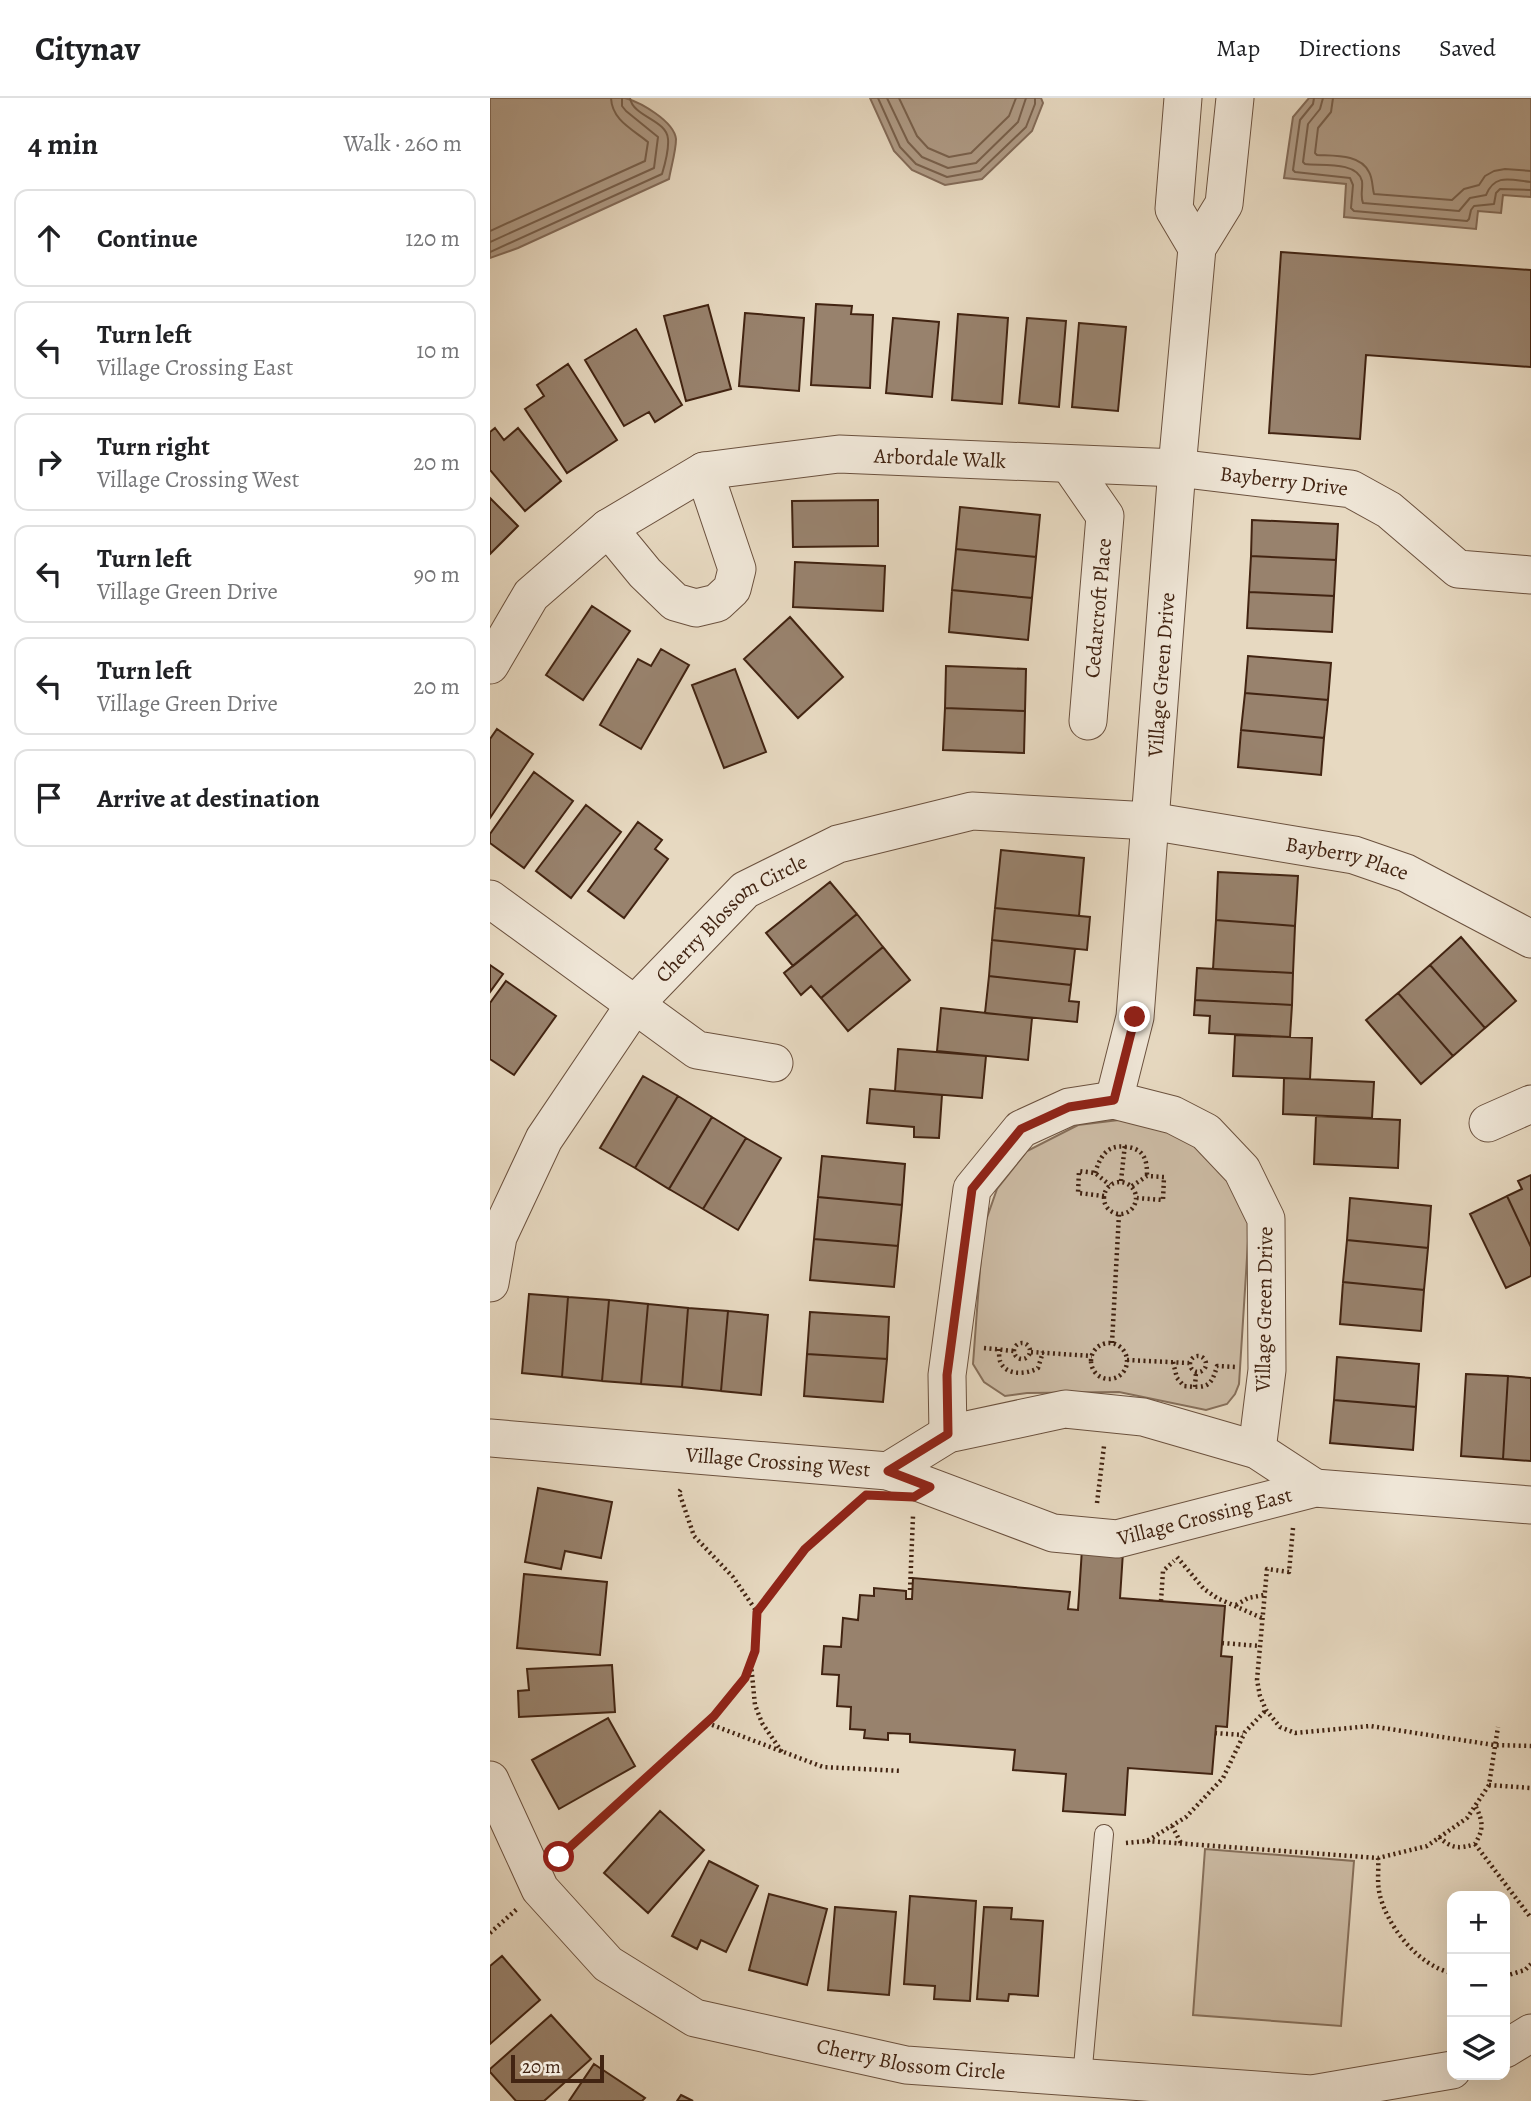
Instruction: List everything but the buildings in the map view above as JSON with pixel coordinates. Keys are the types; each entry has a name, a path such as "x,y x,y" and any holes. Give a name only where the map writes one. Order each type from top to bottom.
{"street":[{"path":"1183,98 1174,209 1197,248"},
{"name":"Village Green Drive","path":"1121,1102 1135,1017 1177,468 1197,248 1224,204 1235,98"},
{"name":"Arbordale Walk","path":"490,665 531,595 608,528 704,471 839,454 1177,468"},
{"name":"Cedarcroft Place","path":"1069,464 1105,516 1088,721"},
{"name":"Bayberry Drive","path":"1177,468 1351,489 1389,510 1458,569 1531,575"},
{"path":"608,528 645,573 675,602 696,608 717,603 732,589 737,569 704,471"},
{"name":"Cherry Blossom Circle","path":"490,1283 498,1237 544,1139 635,1004 745,890 838,844 972,811 1150,821"},
{"name":"Bayberry Place","path":"1150,821 1354,855 1406,873 1531,939"},
{"path":"490,899 697,1049 774,1063"},
{"name":"Village Green Drive","path":"948,1434 947,1375 972,1189 1021,1129 1069,1107 1121,1102 1173,1115 1206,1132 1242,1170 1266,1219 1267,1370 1257,1450"},
{"path":"1488,1123 1531,1104"},
{"name":"Village Crossing West","path":"490,1438 705,1456 877,1483 948,1434 1065,1409 1108,1396 1143,1417 1257,1450"},
{"path":"1257,1450 1306,1490"},
{"name":"Village Crossing East","path":"877,1483 930,1487 1053,1533 1118,1539 1306,1490 1531,1504"},
{"name":"Cherry Blossom Circle","path":"490,1780 540,1889 608,1964 695,2018 906,2065 1082,2078 1312,2094 1447,2071"},
{"path":"1510,2046 1531,2032"}],"lane":[{"path":"1082,2078 1103,1840"}],"path":[{"path":"1121,1102 1125,1146 1121,1181"},
{"path":"1095,1173 1105,1152 1112,1147 1125,1146 1143,1154 1147,1176"},
{"path":"1104,1196 1078,1193 1079,1171 1095,1173 1110,1185"},
{"path":"1132,1186 1147,1176 1164,1177 1163,1200 1136,1198"},
{"path":"1121,1181 1132,1186 1136,1198 1131,1210 1119,1214 1108,1209 1104,1196 1110,1185 1121,1181"},
{"path":"1112,1343 1119,1214"},
{"path":"1094,1537 1108,1396 1114,1378 1124,1372 1127,1360 1123,1348 1112,1343 1098,1347 1092,1356 1094,1370 1108,1396"},
{"path":"999,1349 999,1361 1013,1373 1030,1373 1038,1368 1042,1352"},
{"path":"1031,1352 1092,1356"},
{"path":"1199,1356 1205,1360 1206,1365 1203,1371 1196,1372 1191,1369 1189,1363 1193,1357 1199,1356"},
{"path":"1127,1360 1189,1363"},
{"path":"1173,1362 1177,1378 1184,1387 1201,1388 1209,1385 1214,1380 1217,1366"},
{"path":"1206,1365 1267,1370"},
{"path":"1195,1387 1196,1372"},
{"path":"705,1456 679,1492 694,1536 733,1577 757,1612"},
{"path":"490,1933 540,1889 559,1857 707,1723 745,1678 755,1651 757,1612 805,1549 877,1483"},
{"path":"910,1590 914,1497 930,1487"},
{"path":"1306,1490 1289,1572 1267,1569 1264,1595 1257,1680 1266,1710 1280,1727 1295,1732 1370,1726 1494,1745 1531,1746"},
{"path":"1154,1530 1204,1589 1217,1598 1262,1618"},
{"path":"1161,1601 1163,1571 1178,1558"},
{"path":"1235,1605 1248,1598 1264,1595"},
{"path":"1223,1643 1260,1646"},
{"path":"751,1663 755,1705 762,1723 782,1752"},
{"path":"1147,1842 1186,1817 1223,1778 1243,1735 1266,1710"},
{"path":"707,1723 824,1767 902,1772"},
{"path":"1103,1840 1378,1858 1427,1846 1467,1818 1489,1785 1498,1727"},
{"path":"1215,1733 1243,1735"},
{"path":"1489,1785 1531,1788"},
{"path":"1439,1837 1449,1846 1462,1848 1475,1843 1482,1831 1483,1820 1475,1806"},
{"path":"1172,1826 1181,1844"},
{"path":"1475,1843 1531,1917"},
{"path":"1378,1858 1379,1891 1389,1921 1414,1952 1447,1972"},
{"path":"1510,1974 1525,1970 1531,1964"}],"shaded area":[{"path":"1127,1119 1165,1129 1206,1152 1236,1188 1249,1226 1239,1384 1235,1394 1227,1404 1206,1410 1119,1392 1027,1393 1005,1396 984,1382 973,1364 983,1229 997,1189 1027,1151 1078,1125"},
{"path":"1205,1849 1354,1861 1341,2026 1193,2015"}],"water":[{"path":"490,98 625,98 639,104 663,119 674,132 676,144 669,179 518,248 490,258"},
{"path":"870,98 1041,98 1043,103 1032,131 982,179 945,185 912,170 894,151"},
{"path":"1309,98 1531,98 1531,197 1503,195 1501,213 1478,211 1476,229 1344,217 1346,184 1284,178 1293,117"}],"route":[{"path":"559,1857 707,1723 745,1678 755,1651 757,1612 805,1549 866,1495 914,1497 930,1487 888,1471 948,1434 947,1375 972,1189 1021,1129 1069,1107 1114,1100 1135,1017"}]}
